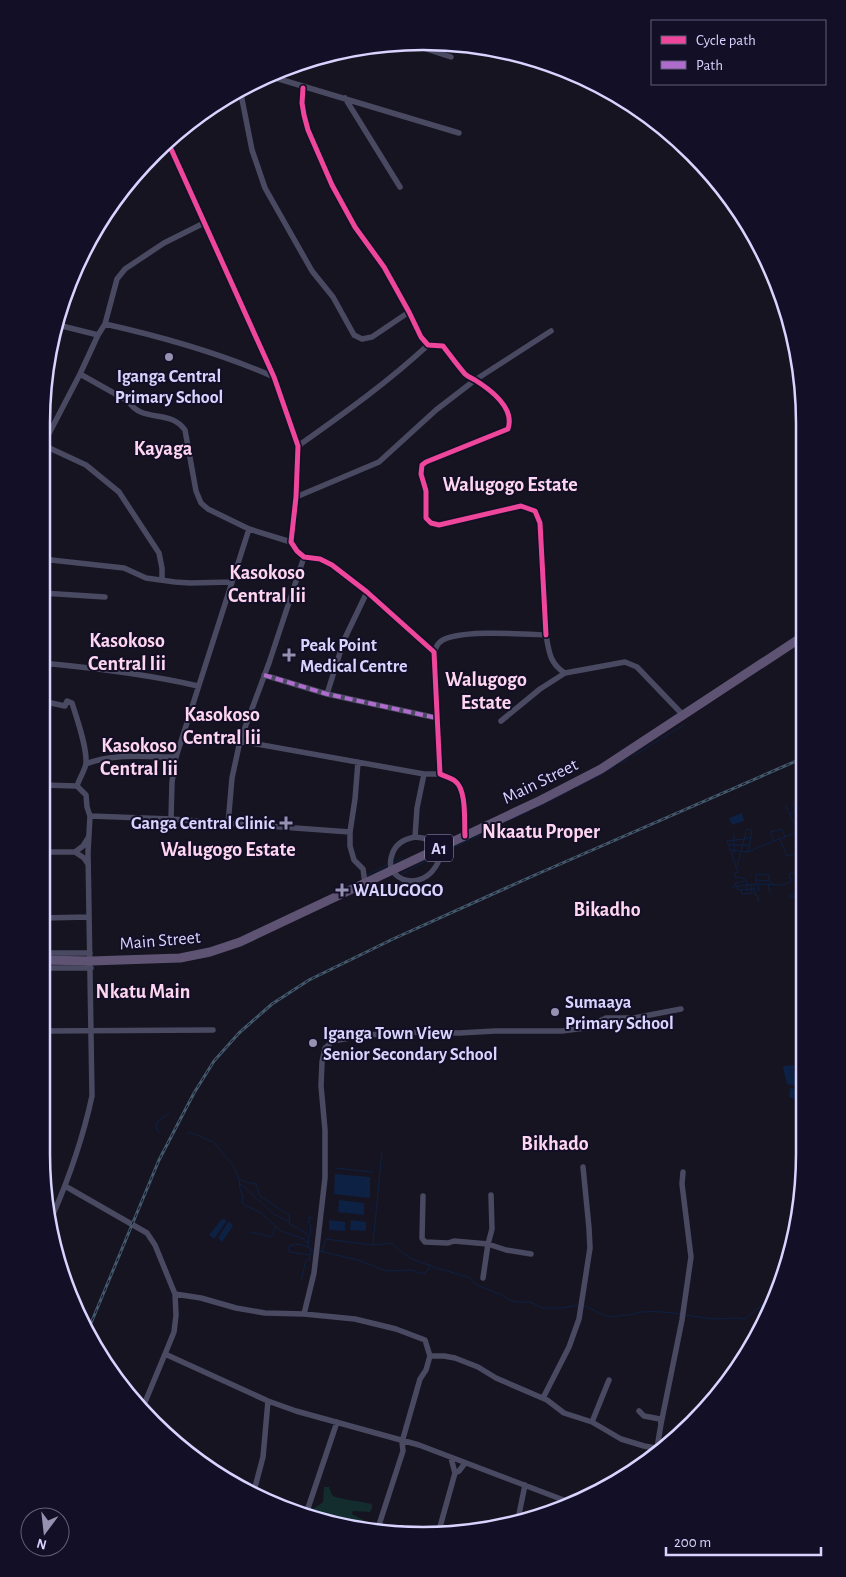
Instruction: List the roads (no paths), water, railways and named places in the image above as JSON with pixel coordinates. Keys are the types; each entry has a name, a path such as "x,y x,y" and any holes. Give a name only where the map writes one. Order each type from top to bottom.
{"main road":[{"name":"Main Street","path":"50,960 180,958 210,952 240,942 541,800 601,769 796,642"}],"street":[{"path":"430,50 451,57"},
{"path":"277,79 459,133"},
{"path":"303,88 302,103 308,130 332,185 356,227 384,266 421,337 428,345 443,346 466,376 474,380 503,404 509,413 510,422 508,429 422,465 421,474 426,491 426,518 431,524 439,525 521,506 535,511 540,523 546,635 550,657 554,664 565,673"},
{"path":"242,97 252,150 265,188 312,271 333,297 354,335 362,339 372,337 409,312"},
{"path":"345,98 400,187"},
{"path":"171,148 274,377 298,446 296,497 291,542 304,557 320,559 332,565 367,592 434,652"},
{"path":"50,432 105,324 117,279 125,269 164,243 204,223"},
{"path":"105,324 200,349 238,361 274,377"},
{"path":"63,326 98,336"},
{"path":"296,497 379,462 436,410 474,380 552,331"},
{"path":"298,446 370,395 399,372 428,345"},
{"path":"80,374 122,397 139,412 170,418 179,422 184,430 196,491 201,503 208,509 249,530 291,542"},
{"path":"50,449 86,464 119,492 159,553 162,579"},
{"path":"171,819 172,782 176,757 249,530"},
{"path":"228,824 232,778 240,741 304,557"},
{"path":"50,560 124,568 146,578 190,583 232,582"},
{"path":"327,694 344,640 367,592"},
{"path":"50,594 105,597"},
{"path":"440,774 434,652 440,642 452,637 486,634 546,635"},
{"path":"501,721 540,689 565,673 625,662 637,667 683,715"},
{"path":"50,664 122,671 198,686"},
{"path":"264,675 327,694 437,718"},
{"path":"50,703 65,706 67,701 72,703 82,738 86,764 77,786"},
{"path":"240,741 424,774 440,774 455,780 462,789 464,836"},
{"path":"86,764 96,760 115,757 176,757"},
{"path":"358,762 350,846 354,860 363,869 364,883"},
{"path":"415,837 417,808 424,774"},
{"path":"50,785 77,786 86,795 90,816 88,864 92,1096 86,1122 65,1186 54,1211"},
{"path":"90,816 171,819 350,832"},
{"path":"75,852 83,846 89,837"},
{"path":"415,837 434,842 439,856 438,862 433,872 427,877 418,880 406,880 400,878 392,870 390,863 396,848 408,838 415,837"},
{"path":"50,852 75,852 84,858 88,864"},
{"path":"50,918 89,916"},
{"name":"Main Street","path":"50,954 90,961"},
{"name":"Main Street","path":"50,967 90,961"},
{"path":"304,1314 314,1273 325,1178 325,1130 321,1086 322,1062 325,1048 332,1042 366,1035 422,1032 562,1031 585,1028 606,1018 634,1018 681,1009"},
{"path":"50,1032 213,1030"},
{"path":"543,1398 569,1348 581,1308 590,1248 583,1167"},
{"path":"659,1442 682,1318 691,1257 682,1184 683,1172"},
{"path":"65,1186 147,1233 155,1245 175,1294 176,1315 174,1332 145,1403"},
{"path":"483,1278 492,1228 491,1195"},
{"path":"423,1196 422,1238 425,1242 448,1243 454,1241 488,1244 506,1250 531,1254"},
{"path":"175,1294 202,1298 236,1308 265,1313 304,1314 355,1320 396,1329 424,1340 430,1356 426,1370 420,1379 402,1442 403,1451 379,1524"},
{"path":"166,1354 268,1401 402,1442 419,1445 563,1500"},
{"path":"430,1356 455,1358 504,1382 543,1398 564,1413 592,1422 621,1439 651,1449"},
{"path":"592,1422 609,1380"},
{"path":"255,1487 263,1457 268,1401"},
{"path":"639,1411 644,1416 660,1419 661,1424"},
{"path":"308,1508 337,1422"},
{"path":"451,1458 455,1473"},
{"path":"440,1526 455,1473 465,1463"},
{"path":"519,1514 525,1485"}],"water":[{"path":"742,813 744,821 732,825 729,818"},
{"path":"794,1065 795,1086 787,1084 783,1068 784,1066"},
{"path":"790,1088 796,1089 796,1100 789,1097"},
{"path":"335,1174 370,1177 370,1198 334,1194"},
{"path":"339,1200 364,1203 364,1215 338,1212"},
{"path":"222,1219 227,1220 214,1239 209,1235"},
{"path":"329,1220 345,1222 345,1231 329,1230"},
{"path":"351,1220 366,1222 366,1231 350,1230"},
{"path":"228,1222 233,1226 222,1242 218,1238"}],"waterway":[{"path":"633,756 684,725"},
{"path":"620,763 628,759"},
{"path":"607,771 615,766"},
{"path":"576,787 602,774"},
{"path":"549,801 571,790"},
{"path":"793,802 795,811"},
{"path":"534,808 544,804"},
{"path":"786,806 794,823"},
{"path":"507,821 529,811"},
{"path":"790,814 796,812"},
{"path":"472,839 503,823"},
{"path":"796,824 794,824 796,828"},
{"path":"746,829 752,830 751,836"},
{"path":"782,829 785,837 774,841 770,832 782,829"},
{"path":"737,866 746,832"},
{"path":"785,837 796,833"},
{"path":"734,835 734,853"},
{"path":"747,893 747,882 743,878 735,877 735,873 738,872 727,841 751,837 748,852"},
{"path":"780,839 787,856 796,853"},
{"path":"442,853 469,840"},
{"path":"731,850 748,852 774,841"},
{"path":"729,845 750,845"},
{"path":"402,874 435,856"},
{"path":"393,863 403,858"},
{"path":"367,875 387,865"},
{"path":"732,887 756,884 783,885 791,881 789,874 796,873"},
{"path":"756,883 756,874 769,875 769,881 773,884"},
{"path":"757,880 769,881"},
{"path":"744,881 735,883 738,890 755,889"},
{"path":"754,884 755,895 758,896 757,900 760,901"},
{"path":"741,890 742,894 752,893 751,885"},
{"path":"758,885 759,891"},
{"path":"768,885 770,893"},
{"path":"790,897 789,895 796,893"},
{"path":"791,897 796,897"},
{"path":"159,1132 156,1128 157,1122 169,1113"},
{"path":"187,1135 190,1132 213,1142 233,1165 239,1179 243,1196 242,1202 246,1206 260,1212 281,1231 304,1239 309,1248 313,1250"},
{"path":"373,1244 382,1151"},
{"path":"336,1168 373,1172"},
{"path":"239,1179 256,1184 260,1196 289,1215 290,1224 306,1233 309,1237 308,1244"},
{"path":"240,1184 270,1211 289,1221"},
{"path":"310,1236 311,1225 309,1224 309,1217 313,1218"},
{"path":"251,1232 271,1237 276,1227"},
{"path":"322,1251 326,1239 373,1245 392,1243 409,1257 430,1265"},
{"path":"308,1247 299,1244 289,1246 288,1249 290,1252 309,1255"},
{"path":"301,1281 306,1260 309,1260 311,1250"},
{"path":"319,1251 358,1260 386,1271 413,1270 425,1273 430,1265 468,1277 477,1285 502,1295 509,1300 530,1302 543,1308 563,1308 578,1305"},
{"path":"684,1315 713,1319 745,1319 766,1302"},
{"path":"584,1306 611,1317 642,1312 681,1314"}],"railway":[{"path":"91,1324 159,1160 194,1093 214,1061 239,1033 272,1004 309,980 393,939 796,761"}],"place":[{"name":"Iganga Central Primary School","path":"169,357"},
{"name":"Peak Point Medical Centre","path":"289,655"},
{"name":"Ganga Central Clinic","path":"286,823"},
{"name":"WALUGOGO","path":"342,890"},
{"name":"Sumaaya Primary School","path":"555,1012"},
{"name":"Iganga Town View Senior Secondary School","path":"313,1043"}],"district":[{"name":"Kayaga","path":"163,448"},
{"name":"Walugogo Estate","path":"510,484"},
{"name":"Kasokoso Central Iii","path":"267,584"},
{"name":"Kasokoso Central Iii","path":"127,652"},
{"name":"Walugogo Estate","path":"486,690"},
{"name":"Kasokoso Central Iii","path":"222,726"},
{"name":"Kasokoso Central Iii","path":"139,756"},
{"name":"Nkaatu Proper","path":"541,831"},
{"name":"Walugogo Estate","path":"228,849"},
{"name":"Bikadho","path":"607,909"},
{"name":"Nkatu Main","path":"143,991"},
{"name":"Bikhado","path":"555,1143"}]}
